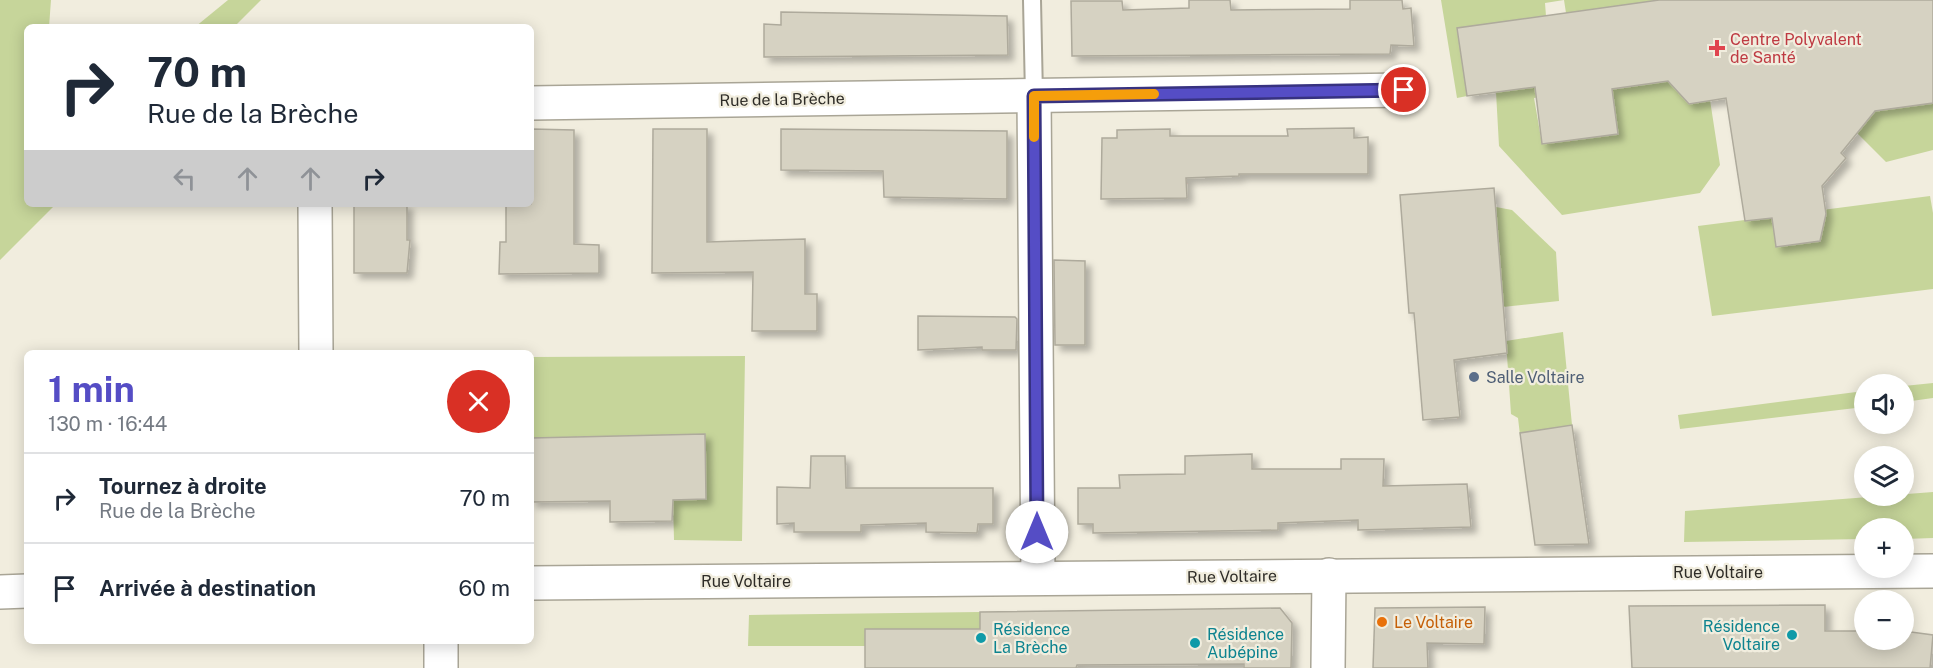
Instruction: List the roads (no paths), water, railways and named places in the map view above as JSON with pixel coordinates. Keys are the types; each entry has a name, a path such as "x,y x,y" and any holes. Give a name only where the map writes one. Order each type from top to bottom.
{"street":[{"name":"Rue de la Brèche","path":"534,103 1404,90"},
{"path":"1034,96 1038,578"},
{"path":"315,207 316,350"},
{"name":"Rue Voltaire","path":"534,583 1933,571"},
{"path":"1328,668 1329,575"},
{"path":"0,592 24,591"},
{"path":"441,644 441,668"}],"lane":[{"path":"1032,0 1034,96"}],"place":[{"name":"Centre Polyvalent de Santé","path":"1717,48"},
{"name":"Salle Voltaire","path":"1474,377"},
{"name":"Le Voltaire","path":"1382,622"},
{"name":"Résidence Voltaire","path":"1792,635"},
{"name":"Résidence La Brèche","path":"981,638"},
{"name":"Résidence Aubépine","path":"1195,643"}]}
